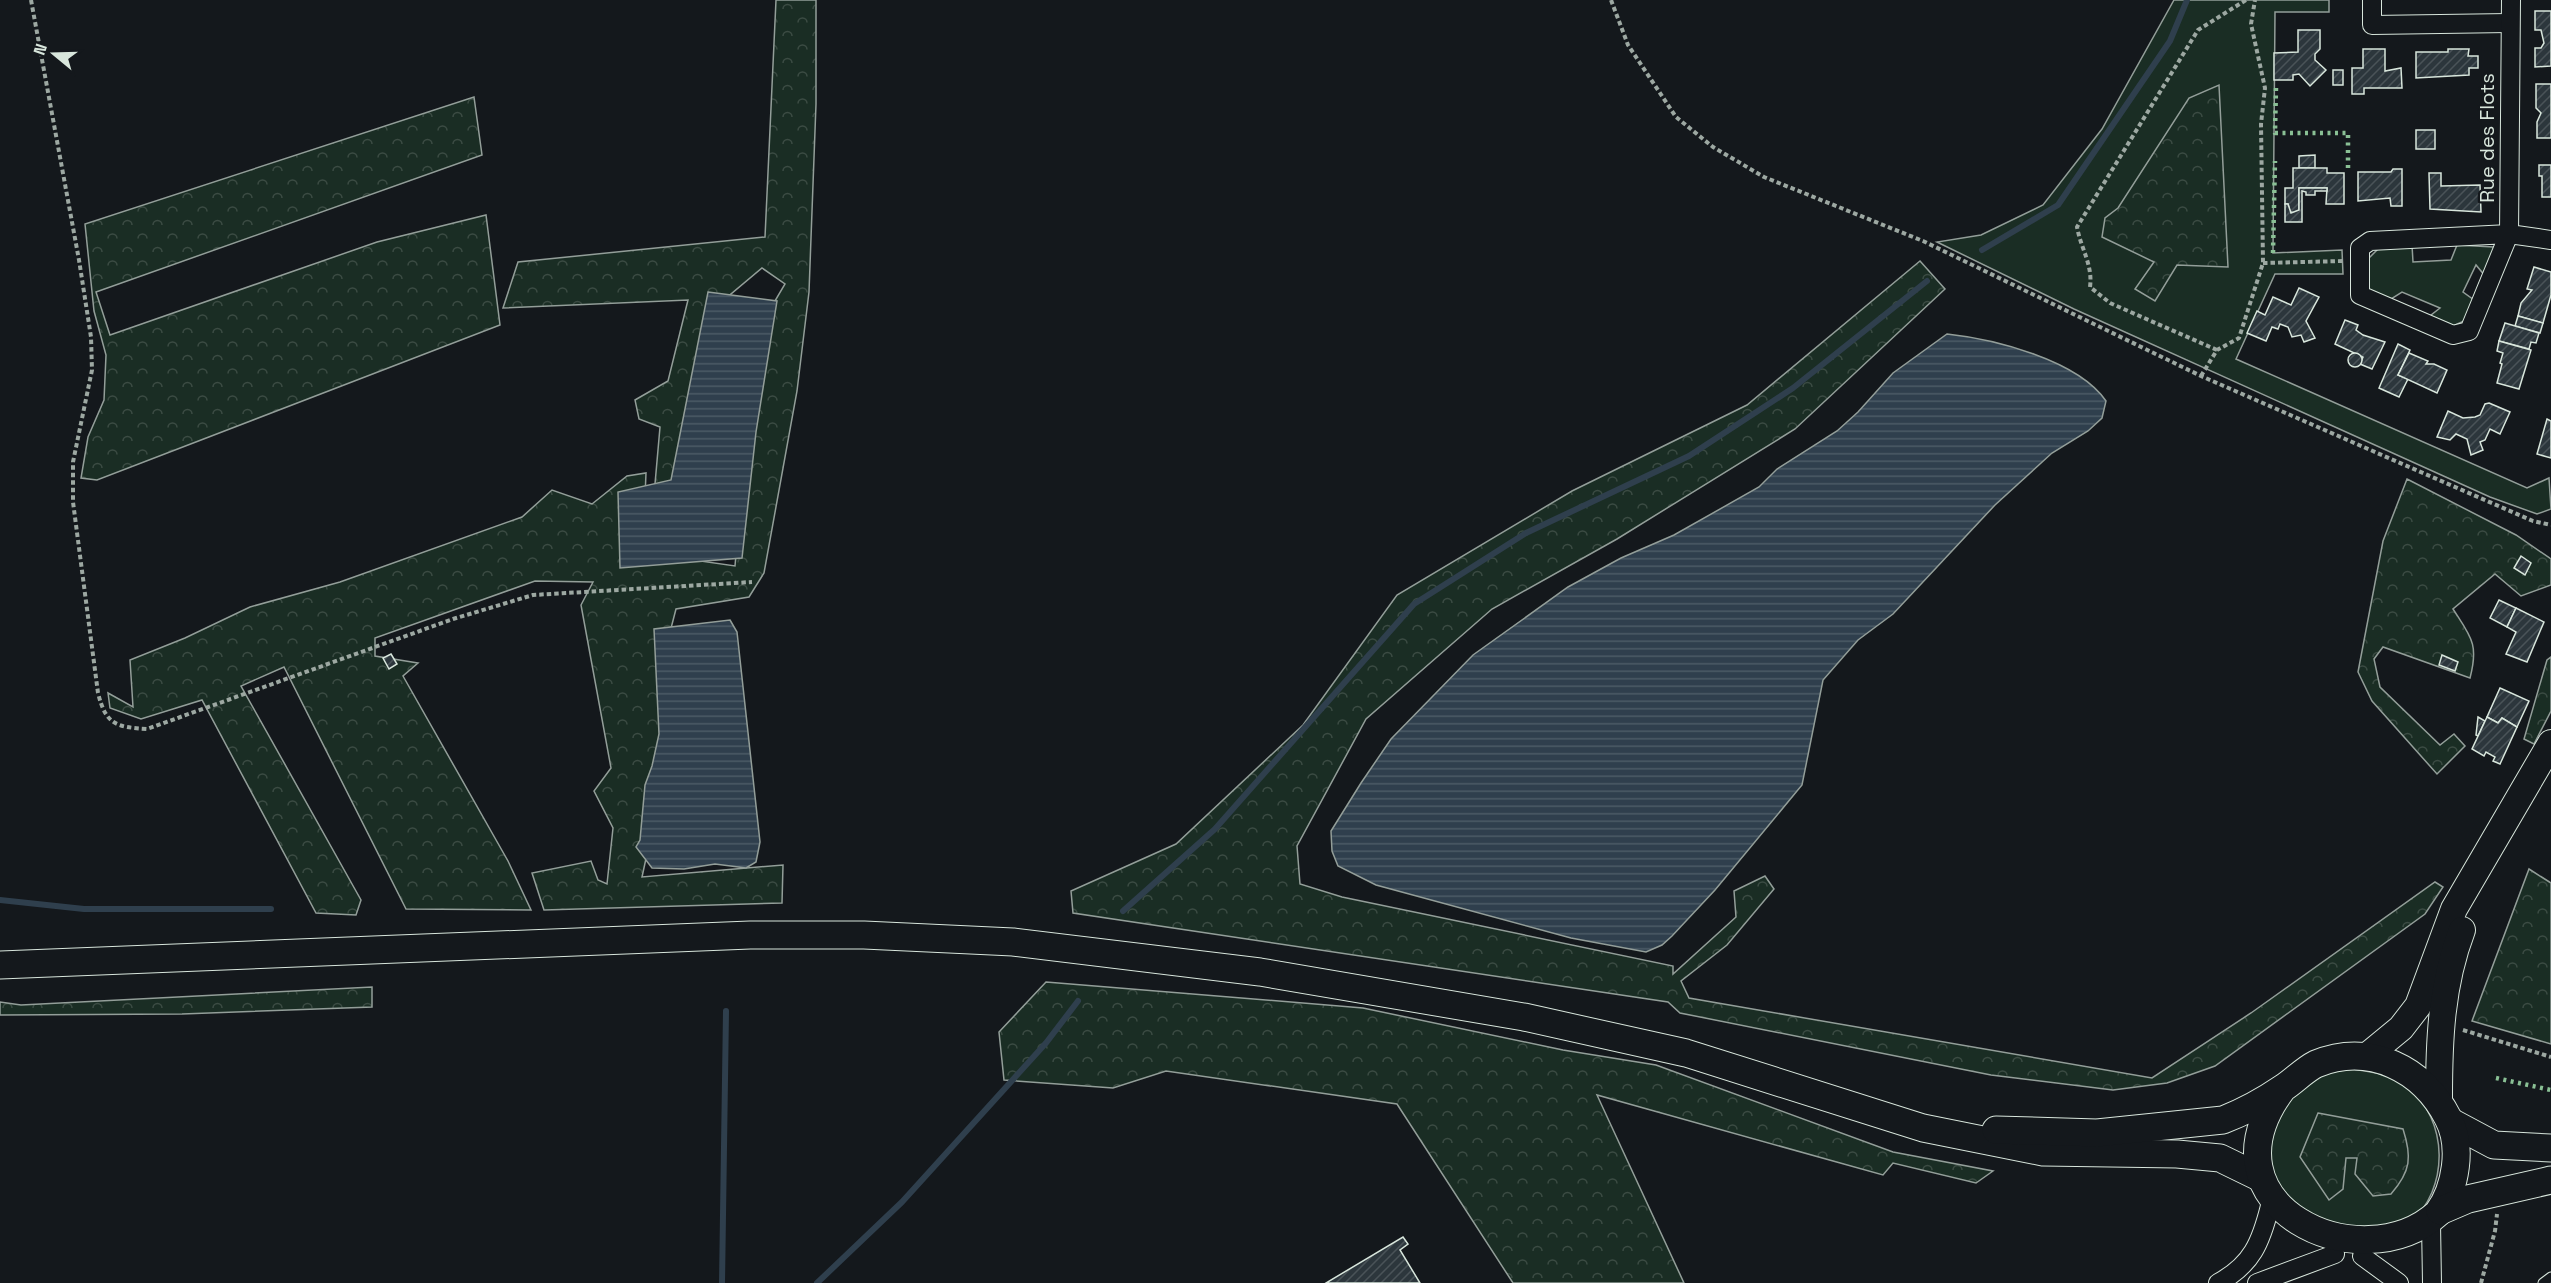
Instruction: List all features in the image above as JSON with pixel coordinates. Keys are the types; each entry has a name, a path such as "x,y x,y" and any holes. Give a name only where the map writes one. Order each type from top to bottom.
{"main road":[{"path":"0,964 750,935 864,935 1013,942 1260,972 1524,1017 1686,1053 1923,1128 2043,1152 2177,1154 2220,1158 2248,1169 2259,1177"},
{"path":"1923,1128 2097,1133 2223,1120 2243,1113 2315,1065 2340,1057 2367,1056 2398,1064 2420,1078 2439,1098 2451,1122 2456,1161 2451,1188 2436,1217"},
{"path":"2283,1088 2272,1103 2261,1127 2256,1157 2259,1177 2270,1206 2290,1231 2311,1245 2335,1254 2362,1256 2396,1248 2421,1232 2436,1217 2468,1199 2551,1180"},
{"path":"2451,1122 2494,1145 2551,1148"}],"street":[{"path":"2372,0 2372,25 2510,23"},
{"name":"Rue des Flots","path":"2509,234 2511,0"},
{"path":"2509,234 2469,330 2453,335 2360,296 2360,248 2370,241 2509,234 2551,240"},
{"path":"2367,1056 2401,1028 2418,1006 2454,909 2551,743"},
{"path":"2439,1098 2439,1046 2447,981 2454,950 2477,886 2500,832"},
{"path":"2218,1283 2244,1265 2257,1249 2270,1206"},
{"path":"2432,1283 2436,1217"},
{"path":"2257,1283 2335,1254"},
{"path":"2362,1256 2399,1283"}],"lane":[{"path":"2543,1283 2551,1277"}],"path":[{"path":"30,0 79,260 91,337 92,370 73,462 73,502 98,693 102,710 110,721 124,727 147,729 453,619 533,595 752,582"},
{"path":"1611,0 1628,45 1676,117 1713,147 1764,177 1923,241 2201,376 2533,521 2551,525"},
{"path":"2217,350 2110,303 2090,287 2092,270 2081,249 2077,227 2198,30 2246,0"},
{"path":"2201,376 2217,350 2239,338 2263,263 2261,124 2265,88 2251,24 2255,0"},
{"path":"2263,263 2359,260"},
{"path":"2458,1028 2551,1057"}],"green space":[{"path":"776,0 816,0 816,104 809,292 797,391 764,573 749,597 676,609 663,659 668,757 642,877 783,865 782,903 544,910 532,873 591,861 598,880 607,884 613,828 594,791 611,768 581,605 593,582 535,581 375,638 375,656 418,663 403,676 508,861 531,910 406,909 284,667 241,686 361,900 356,915 316,913 202,700 141,719 110,708 108,693 133,707 130,660 185,638 250,607 340,582 522,517 552,490 592,504 627,476 646,473 645,497 630,551 735,566 755,335 785,284 762,268 712,310 679,490 655,484 660,427 639,419 635,400 668,381 688,300 503,308 518,262 765,237"},
{"path":"2174,0 2329,0 2329,12 2275,12 2273,253 2342,250 2343,274 2275,274 2236,359 2527,488 2549,478 2551,509 2537,514 2490,497 2074,309 1937,242 1981,235 2043,205 2102,129"},
{"path":"2219,85 2228,267 2177,265 2155,301 2135,289 2154,262 2102,237 2105,218 2118,208 2189,98"},
{"path":"474,97 482,155 96,292 110,335 377,242 486,215 500,325 97,480 81,478 88,437 104,400 106,355 94,311 85,224"},
{"path":"2412,245 2413,262 2451,260 2457,245 2494,247 2498,250 2486,277 2476,265 2463,292 2474,300 2464,321 2453,326 2426,319 2440,308 2402,292 2388,301 2368,291 2369,258 2380,247"},
{"path":"1920,261 1945,289 1795,429 1617,539 1492,609 1366,719 1297,846 1300,884 1342,897 1673,966 1673,974 1736,917 1734,891 1765,876 1774,889 1727,945 1681,981 1689,998 2152,1078 2251,1013 2435,882 2443,887 2425,914 2215,1066 2167,1083 2113,1090 1991,1075 1680,1013 1668,1002 1073,913 1071,891 1176,844 1303,725 1397,595 1572,491 1747,405"},
{"path":"2407,479 2516,535 2551,559 2551,585 2521,596 2495,574 2453,609 2472,641 2474,657 2470,678 2383,647 2374,659 2380,687 2440,745 2454,734 2465,746 2437,774 2372,701 2358,672 2383,541"},
{"path":"2551,657 2551,711 2534,744 2524,739 2547,660"},
{"path":"2529,869 2551,883 2551,1044 2472,1021"},
{"path":"1046,982 1363,1008 1563,1050 1656,1065 1893,1152 1993,1171 1976,1183 1893,1163 1883,1175 1597,1095 1684,1283 1513,1283 1397,1104 1166,1071 1113,1088 1004,1080 999,1032"},
{"path":"372,987 372,1007 182,1014 0,1015 0,1002 21,1005"},
{"path":"2350,1069 2387,1076 2407,1086 2421,1100 2431,1117 2437,1135 2439,1155 2432,1192 2422,1209 2409,1224 2390,1233 2352,1244 2276,1196 2268,1139 2279,1108 2320,1074"},
{"path":"2318,1113 2403,1129 2408,1148 2408,1163 2403,1178 2391,1194 2373,1196 2355,1174 2357,1158 2346,1158 2343,1189 2329,1200 2300,1157"}],"water":[{"path":"708,292 777,301 756,432 742,558 620,568 618,492 671,480"},
{"path":"1947,334 2011,347 2056,363 2076,374 2106,401 2102,418 2088,431 2052,453 1995,505 1893,614 1858,640 1823,680 1802,785 1715,890 1662,945 1646,952 1571,938 1376,885 1338,866 1332,851 1331,831 1361,783 1391,739 1473,655 1568,587 1621,558 1674,535 1759,487 1777,469 1837,431 1858,412 1893,373"},
{"path":"730,620 737,632 760,842 756,862 746,868 715,864 684,869 652,868 636,847 640,840 645,785 659,734 654,629"}],"building":[{"path":"2535,11 2551,11 2551,66 2535,67 2535,48 2541,48 2544,43 2541,30 2535,30"},
{"path":"2298,30 2320,30 2320,49 2315,54 2315,60 2326,70 2310,86 2299,74 2293,75 2293,80 2274,80 2274,53 2298,52"},
{"path":"2363,49 2385,49 2385,71 2401,68 2402,88 2364,88 2364,94 2352,94 2352,68 2363,68"},
{"path":"2448,49 2469,49 2468,56 2478,56 2478,68 2469,68 2469,75 2416,78 2416,52 2448,52"},
{"path":"2333,70 2343,70 2343,85 2333,85"},
{"path":"2536,84 2551,84 2551,138 2537,138 2537,122 2541,113 2536,108"},
{"path":"2416,130 2435,130 2435,149 2416,149"},
{"path":"2315,155 2315,168 2299,168 2299,156"},
{"path":"2539,165 2551,165 2551,197 2542,197 2542,176 2539,176"},
{"path":"2293,168 2327,168 2327,173 2344,173 2344,204 2326,204 2327,188 2299,188 2299,210 2295,213 2290,212 2288,204 2285,204 2285,188 2293,188"},
{"path":"2393,169 2402,169 2402,206 2391,206 2390,198 2358,201 2358,172 2391,172"},
{"path":"2429,173 2441,173 2441,186 2480,185 2481,212 2430,209"},
{"path":"2299,188 2327,188 2327,191 2315,191 2315,195 2306,195 2306,192 2302,191 2302,222 2285,222 2285,204 2288,204 2291,213 2299,210"},
{"path":"2534,267 2551,272 2551,295 2543,323 2518,316 2521,303 2532,290 2527,289"},
{"path":"2299,288 2319,297 2306,321 2315,338 2304,342 2301,335 2292,337 2288,327 2280,324 2278,329 2272,327 2266,341 2247,333 2257,311 2265,315 2273,297 2291,305"},
{"path":"2518,316 2543,323 2540,333 2515,326"},
{"path":"2345,320 2358,325 2356,330 2363,335 2385,342 2372,369 2360,364 2363,357 2335,344"},
{"path":"2505,323 2539,333 2536,343 2531,342 2529,349 2499,341"},
{"path":"2499,341 2531,350 2519,389 2497,383 2503,353 2497,351"},
{"path":"2398,344 2410,350 2398,375 2408,379 2399,397 2379,388"},
{"path":"2355,353 2360,355 2362,360 2360,365 2355,367 2350,365 2348,360 2350,355"},
{"path":"2409,353 2428,361 2426,364 2434,364 2447,370 2437,393 2398,375"},
{"path":"2489,403 2510,412 2500,434 2490,429 2485,440 2480,442 2483,450 2471,455 2467,439 2456,434 2450,440 2437,437 2448,411 2463,418 2475,417 2480,415 2485,404"},
{"path":"2547,419 2551,421 2551,458 2537,454"},
{"path":"2521,556 2531,563 2525,575 2514,568"},
{"path":"2499,600 2516,608 2507,627 2490,618"},
{"path":"2516,608 2544,622 2527,662 2506,654 2516,632 2507,627"},
{"path":"391,654 397,664 389,669 383,658"},
{"path":"2442,655 2458,662 2455,671 2439,665"},
{"path":"2500,688 2529,701 2517,727 2502,718 2498,723 2487,717"},
{"path":"2478,717 2485,721 2478,736 2476,735"},
{"path":"2487,717 2498,723 2502,718 2517,727 2500,764 2493,761 2495,757 2486,752 2484,756 2472,749"},
{"path":"1403,1237 1408,1244 1400,1250 1420,1283 1326,1283"}],"waterway":[{"path":"1982,250 2058,205 2170,41 2187,0"},
{"path":"1123,911 1215,829 1414,604 1526,533 1689,456 1793,388 1927,281"},
{"path":"0,900 84,909 271,909"},
{"path":"817,1283 902,1202 1046,1043 1078,1001"},
{"path":"722,1283 726,1011"}],"hedge":[{"path":"2276,88 2275,133 2348,133 2348,170"},
{"path":"2273,253 2275,161"},
{"path":"2496,1078 2551,1090"}]}
